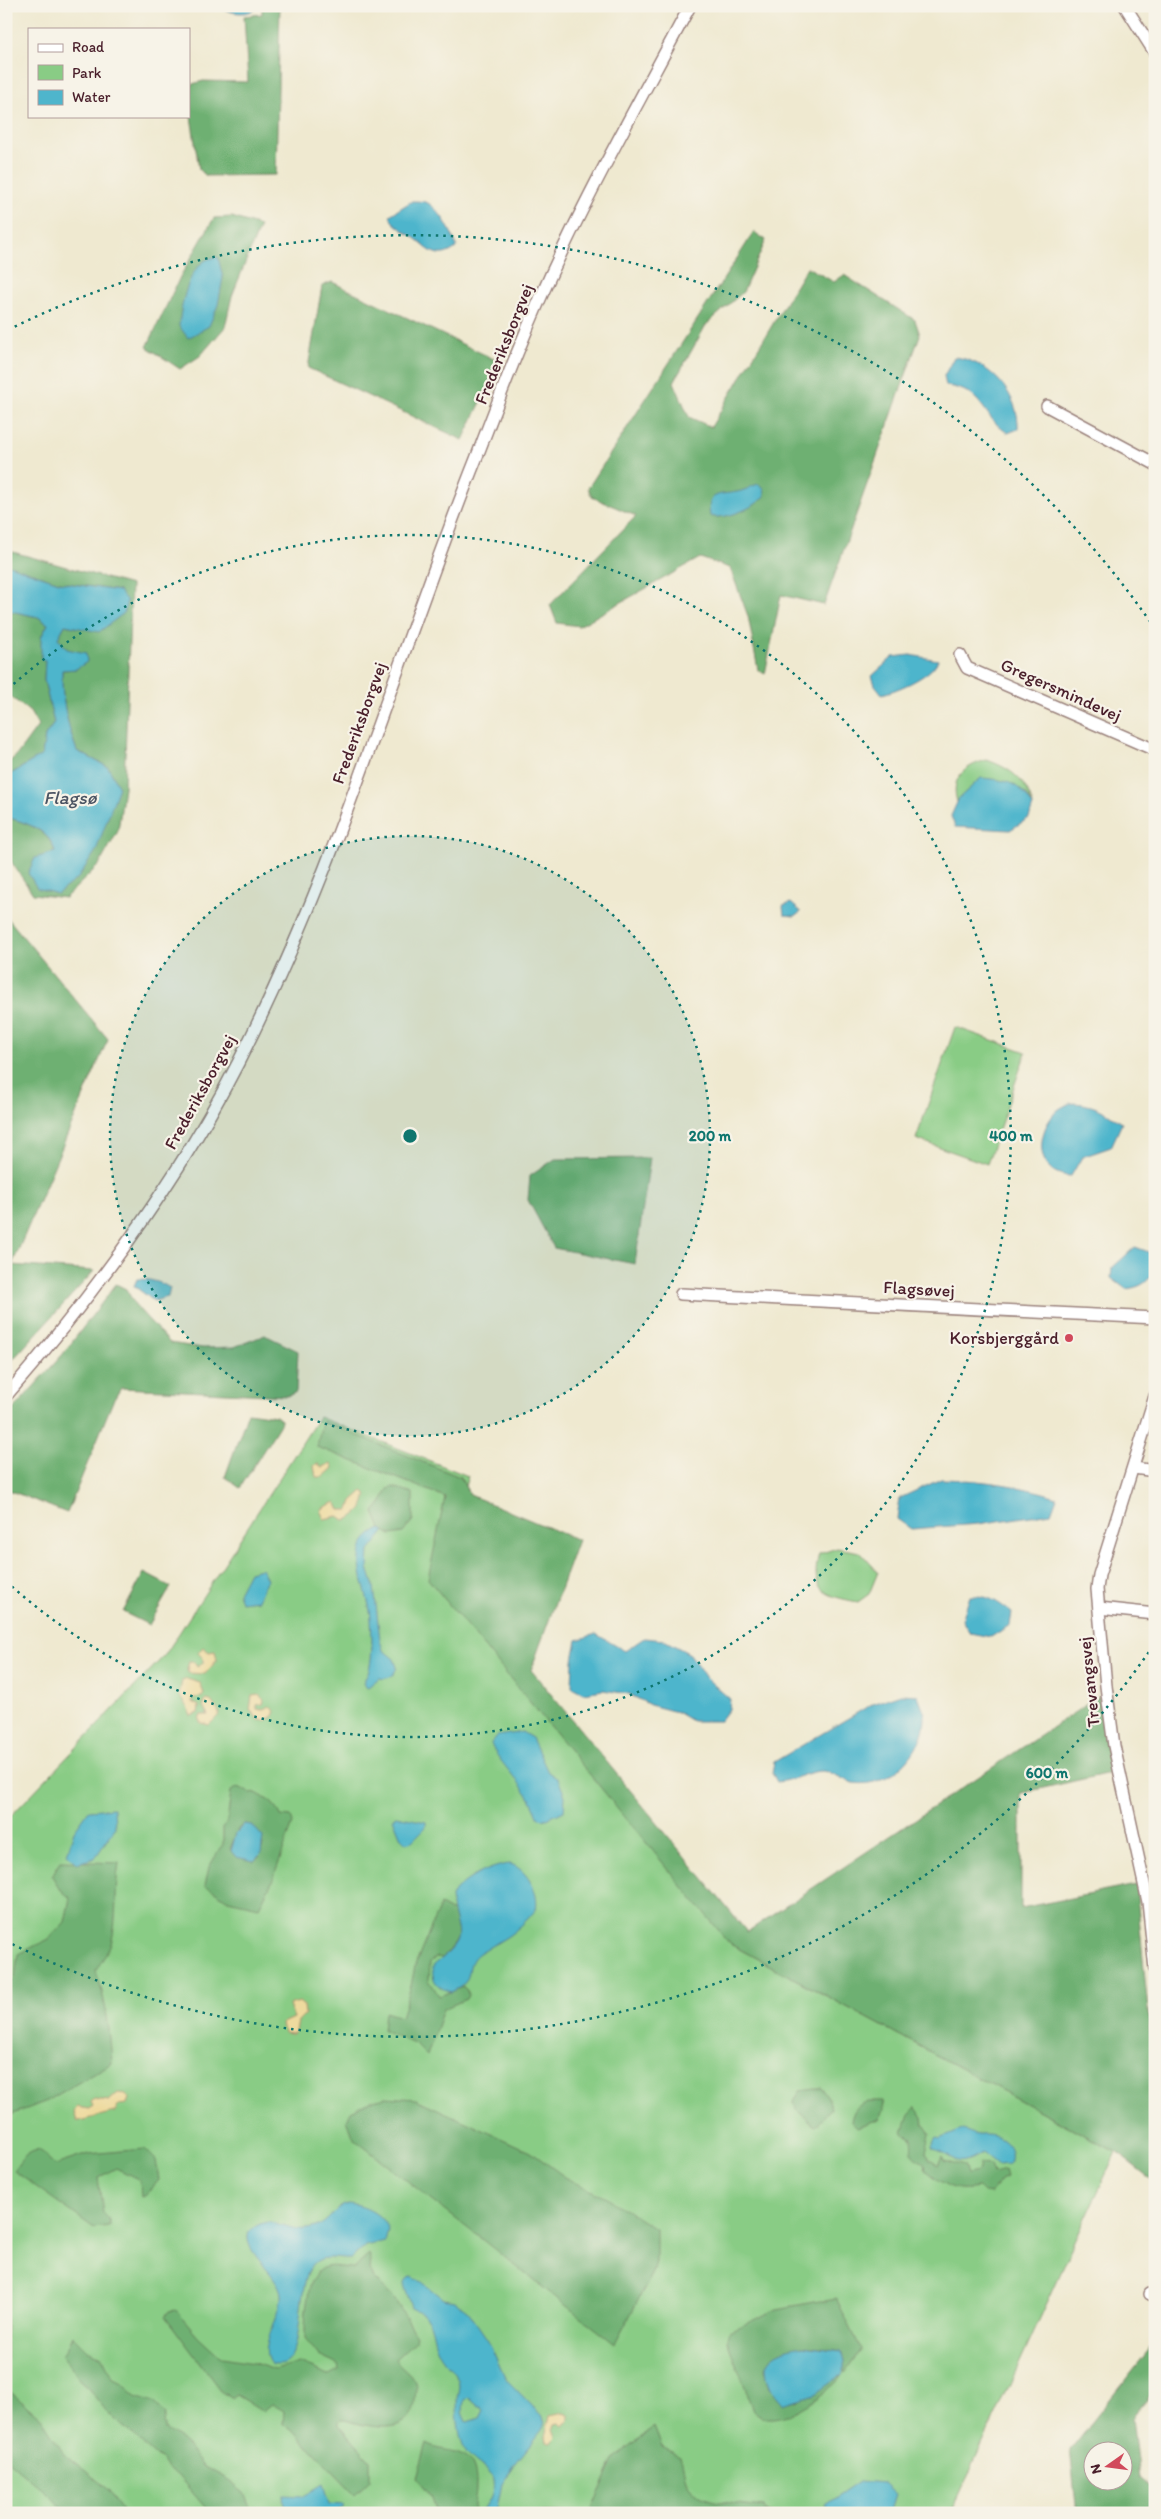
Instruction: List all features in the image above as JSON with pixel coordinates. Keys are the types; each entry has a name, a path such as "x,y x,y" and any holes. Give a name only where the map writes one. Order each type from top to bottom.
{"street":[{"name":"Frederiksborgvej","path":"6,1396 62,1332 127,1245 182,1161 249,1040 315,894 474,464 524,336 562,250 609,155 691,6"},
{"path":"1124,6 1155,53"},
{"path":"1047,406 1155,464"},
{"name":"Gregersmindevej","path":"960,655 967,668 1155,750"},
{"name":"Flagsøvej","path":"682,1294 1155,1318"},
{"name":"Trevangsvej","path":"1155,1396 1099,1575 1097,1589 1113,1740 1148,1902 1155,1969"},
{"path":"1134,1468 1155,1471"},
{"path":"1099,1608 1155,1614"}],"green space":[{"path":"262,6 280,6 276,175 206,176 199,169 190,110 190,85 203,81 248,82 244,16 262,14"},
{"path":"232,217 260,226 232,296 225,327 200,356 180,369 147,347 180,277 214,218"},
{"path":"754,232 766,240 743,292 706,325 674,382 689,417 711,427 807,267 834,282 844,275 915,320 920,335 824,605 781,595 765,674 758,670 748,616 730,568 700,558 579,626 557,623 550,605 636,516 592,497 588,488"},
{"path":"332,282 500,362 463,440 308,368 322,286"},
{"path":"6,550 131,585 124,788 118,831 99,865 65,898 33,894 6,854 6,817 36,828 52,844 55,852 38,888 108,767 77,751 65,711 62,680 62,670 76,669 67,649 58,638 65,625 78,628 119,591 59,582 11,567 6,564"},
{"path":"6,610 38,617 48,624 41,637 45,660 44,680 54,723 45,736 42,755 6,777 6,764 16,756 38,726 30,712 6,693"},
{"path":"987,760 1004,767 1022,782 1033,806 1026,794 981,778 957,802 956,786 961,774 972,766"},
{"path":"6,916 108,1039 12,1265 94,1271 6,1367"},
{"path":"955,1027 1026,1052 987,1164 916,1139"},
{"path":"650,1158 635,1264 554,1248 528,1200 530,1176 555,1159"},
{"path":"116,1284 126,1289 136,1306 170,1343 203,1348 234,1347 265,1335 298,1351 296,1392 288,1396 121,1388 113,1401 67,1513 6,1489 6,1417 63,1354"},
{"path":"248,1412 276,1416 282,1421 240,1488 225,1477"},
{"path":"319,1417 468,1476 438,1578 526,1677 730,1944 1116,2152 951,2513 6,2513 6,1821 165,1655"},
{"path":"322,1421 460,1477 470,1495 578,1540 531,1670 747,1932 1099,1696 1110,1773 1021,1793 1021,1908 1136,1885 1155,2084 1155,2182 1116,2152 730,1944 428,1579 445,1497 317,1447"},
{"path":"393,1487 413,1493 413,1520 403,1533 391,1535 381,1529 374,1512 382,1502 388,1489"},
{"path":"837,1548 860,1552 878,1572 869,1594 858,1602 829,1594 822,1590 818,1584 816,1566 819,1554"},
{"path":"144,1573 171,1587 149,1625 123,1612"},
{"path":"239,1787 251,1794 256,1793 274,1805 281,1816 291,1817 293,1823 272,1882 259,1907 228,1900 205,1885 209,1867 223,1844 223,1826 227,1823 231,1791","holes":["244,1824 252,1825 263,1845 259,1857 254,1861 230,1849 238,1829"]},
{"path":"60,1861 119,1863 111,1944 96,1971 107,2016 112,2063 47,2101 6,2117 6,1987 15,1977 18,1954 49,1939 65,1922 70,1898 60,1889 52,1876"},
{"path":"440,1905 451,1911 453,1910 458,1936 454,1945 443,1958 437,1957 430,1962 429,1980 439,1996 463,1987 467,1990 468,1995 466,1999 443,2009 427,2056 416,2045 383,2030 385,2012 401,2017 415,1966"},
{"path":"822,2088 829,2099 831,2109 815,2125 796,2110 794,2101 800,2091"},
{"path":"386,2097 416,2099 531,2152 565,2177 610,2200 656,2229 656,2262 653,2272 615,2344 354,2139 347,2120 351,2111 373,2100"},
{"path":"867,2101 883,2101 884,2111 879,2119 857,2127 851,2121 853,2114 859,2106"},
{"path":"915,2107 923,2117 924,2125 930,2133 926,2153 930,2160 938,2165 942,2156 944,2160 964,2166 967,2174 977,2172 979,2164 990,2165 993,2174 1004,2171 1006,2178 1000,2181 990,2194 984,2193 979,2188 957,2189 933,2176 926,2170 925,2165 913,2155 912,2138 903,2133 910,2112"},
{"path":"145,2149 156,2160 159,2180 145,2196 141,2197 140,2180 116,2168 98,2178 103,2213 110,2220 109,2226 94,2228 14,2171 27,2155 39,2150 55,2165 88,2154"},
{"path":"369,2254 371,2260 370,2270 374,2278 395,2300 417,2335 416,2340 395,2359 413,2378 416,2384 416,2392 412,2414 405,2421 396,2425 386,2427 341,2419 339,2421 339,2425 370,2460 370,2480 355,2494 297,2434 283,2424 284,2411 272,2404 263,2411 237,2395 233,2398 220,2390 165,2316 169,2311 176,2310 198,2336 222,2358 254,2363 275,2370 299,2363 329,2375 339,2370 338,2365 319,2356 305,2338 306,2309 310,2287 319,2270 329,2266 353,2268"},
{"path":"836,2298 861,2350 845,2373 841,2351 804,2346 771,2357 765,2368 770,2387 796,2401 840,2375 842,2377 824,2393 799,2409 774,2418 763,2417 754,2410 727,2341 730,2331 777,2309"},
{"path":"73,2336 87,2350 102,2356 112,2377 124,2384 135,2397 155,2403 165,2414 163,2423 166,2430 181,2440 202,2465 225,2478 244,2493 252,2513 210,2513 179,2477 108,2413 61,2355 66,2351"},
{"path":"1155,2342 1155,2390 1132,2418 1139,2478 1155,2492 1155,2513 1077,2513 1070,2450"},
{"path":"6,2388 42,2419 64,2454 108,2489 123,2513 69,2513 6,2459"},
{"path":"654,2427 662,2447 680,2456 687,2483 695,2492 723,2502 763,2507 768,2513 590,2513 615,2458"},
{"path":"427,2444 461,2454 472,2465 476,2480 473,2513 437,2513 431,2495 417,2478"}],"sand":[{"path":"317,1463 322,1467 331,1463 333,1468 323,1477 316,1477 314,1466"},
{"path":"363,1491 366,1493 366,1498 363,1507 352,1517 344,1520 338,1516 324,1519 321,1512 323,1508 336,1502 340,1510 349,1510 352,1501"},
{"path":"203,1647 209,1652 215,1651 217,1660 205,1674 188,1673 189,1662 194,1662 197,1667 203,1663 203,1658 198,1653"},
{"path":"187,1679 200,1683 204,1694 202,1697 193,1698 192,1702 199,1706 198,1713 191,1716 186,1704 179,1695 182,1681"},
{"path":"259,1695 264,1700 263,1704 257,1705 257,1709 264,1710 269,1706 275,1711 273,1716 265,1721 259,1720 250,1710 252,1696"},
{"path":"206,1700 211,1701 219,1712 218,1716 209,1725 201,1723 199,1720 201,1715 208,1715 203,1706"},
{"path":"299,2002 304,2006 305,2014 298,2021 296,2032 292,2034 284,2033 282,2023 293,2018 289,2005"},
{"path":"118,2093 126,2094 129,2098 127,2104 119,2105 115,2112 77,2121 74,2112 77,2107 90,2109 93,2106 91,2102 94,2099 109,2101"},
{"path":"564,2412 569,2414 569,2419 563,2426 559,2423 555,2424 553,2430 556,2438 551,2443 546,2442 545,2438 550,2415"}],"water":[{"path":"215,6 259,6 249,12 238,13"},
{"path":"412,201 428,203 442,216 457,247 444,254 433,252 392,221 390,215"},
{"path":"218,257 223,278 218,305 209,326 188,338 179,326 186,290 199,265 207,259"},
{"path":"954,357 979,365 999,381 1014,403 1018,429 1008,433 999,427 976,398 959,389 946,386 944,376"},
{"path":"759,484 764,488 765,496 755,504 731,515 723,517 710,516 709,507 714,497 744,490"},
{"name":"Flagsø","path":"6,564 59,582 119,591 127,601 124,613 99,632 65,625 58,638 67,649 86,653 87,662 76,669 62,670 65,711 77,751 108,767 119,787 96,851 78,878 57,894 37,888 28,873 35,858 55,852 52,844 36,828 6,817 6,777 42,755 45,736 54,723 44,680 45,660 41,659 41,637 48,624 38,617 6,610"},
{"path":"910,655 938,660 935,666 922,677 905,686 882,694 875,685 872,676 893,657"},
{"path":"981,778 1005,781 1023,792 1033,806 1029,818 1010,830 955,827 951,816 959,798"},
{"path":"791,903 801,912 795,916 784,915 783,906"},
{"path":"1070,1103 1085,1104 1098,1108 1122,1123 1111,1147 1082,1157 1071,1176 1059,1174 1051,1169 1045,1162 1042,1153 1044,1133 1048,1123 1059,1109"},
{"path":"1135,1247 1149,1252 1154,1272 1142,1284 1126,1289 1111,1278 1112,1268"},
{"path":"137,1279 154,1281 170,1288 168,1297 154,1301 134,1286"},
{"path":"941,1479 1000,1484 1029,1489 1057,1497 1051,1513 978,1524 911,1529 897,1519 900,1498"},
{"path":"381,1529 385,1531 369,1551 368,1568 374,1587 380,1640 383,1650 394,1659 397,1667 390,1677 379,1678 367,1688 363,1684 370,1664 371,1626 370,1608 363,1583 360,1557 362,1546 369,1537"},
{"path":"261,1569 267,1579 258,1600 241,1602 238,1593 249,1572"},
{"path":"970,1596 993,1600 1012,1613 1010,1625 991,1637 970,1633 962,1620"},
{"path":"596,1634 625,1651 644,1638 664,1640 690,1654 706,1678 730,1699 729,1709 720,1721 692,1721 677,1712 650,1705 629,1694 603,1690 583,1693 572,1687 573,1660 577,1640"},
{"path":"901,1694 918,1695 925,1717 919,1742 903,1765 892,1774 880,1780 854,1783 822,1771 777,1782 772,1773 774,1762 872,1704"},
{"path":"522,1732 532,1738 548,1772 558,1779 565,1796 564,1811 547,1819 539,1818 529,1797 497,1755 491,1743 497,1736"},
{"path":"114,1808 115,1828 95,1858 77,1863 67,1854 74,1831 89,1810"},
{"path":"396,1816 426,1822 426,1827 412,1841 406,1843 401,1838 393,1818"},
{"path":"244,1824 252,1825 263,1837 261,1854 254,1861 236,1857 231,1851 236,1833"},
{"path":"510,1864 521,1870 530,1882 536,1896 536,1909 513,1932 473,1959 467,1979 459,1988 451,1992 442,1988 434,1980 433,1966 453,1948 457,1941 458,1935 451,1897 462,1885 477,1875 502,1865"},
{"path":"962,2130 977,2135 998,2137 1003,2140 1010,2148 1011,2160 1007,2165 998,2166 982,2153 965,2161 959,2161 941,2151 933,2149 932,2146 937,2137 940,2139"},
{"path":"348,2204 372,2211 382,2219 388,2230 385,2241 365,2246 351,2259 329,2258 317,2261 309,2271 304,2286 296,2341 292,2355 284,2364 271,2364 267,2357 268,2340 281,2302 281,2294 279,2286 250,2247 249,2232 256,2226 264,2223 299,2229 315,2227 326,2221 342,2206"},
{"path":"412,2277 422,2282 443,2299 455,2301 468,2311 488,2340 505,2378 543,2417 545,2424 542,2430 502,2484 496,2513 479,2513 490,2498 493,2480 488,2472 470,2456 463,2445 458,2417 458,2380 439,2353 427,2318 422,2313 411,2308 404,2284 407,2279","holes":["469,2397 484,2410 480,2418 467,2422 463,2411 464,2400"]},
{"path":"804,2346 841,2351 844,2364 842,2377 840,2376 815,2394 783,2404 770,2386 766,2365 777,2354 788,2349"},
{"path":"860,2481 884,2483 896,2494 890,2513 829,2513 825,2505"},
{"path":"323,2484 329,2504 344,2505 343,2508 331,2513 288,2513 283,2501 284,2495 303,2496"}],"place":[{"name":"Korsbjerggård","path":"1069,1338"}]}
